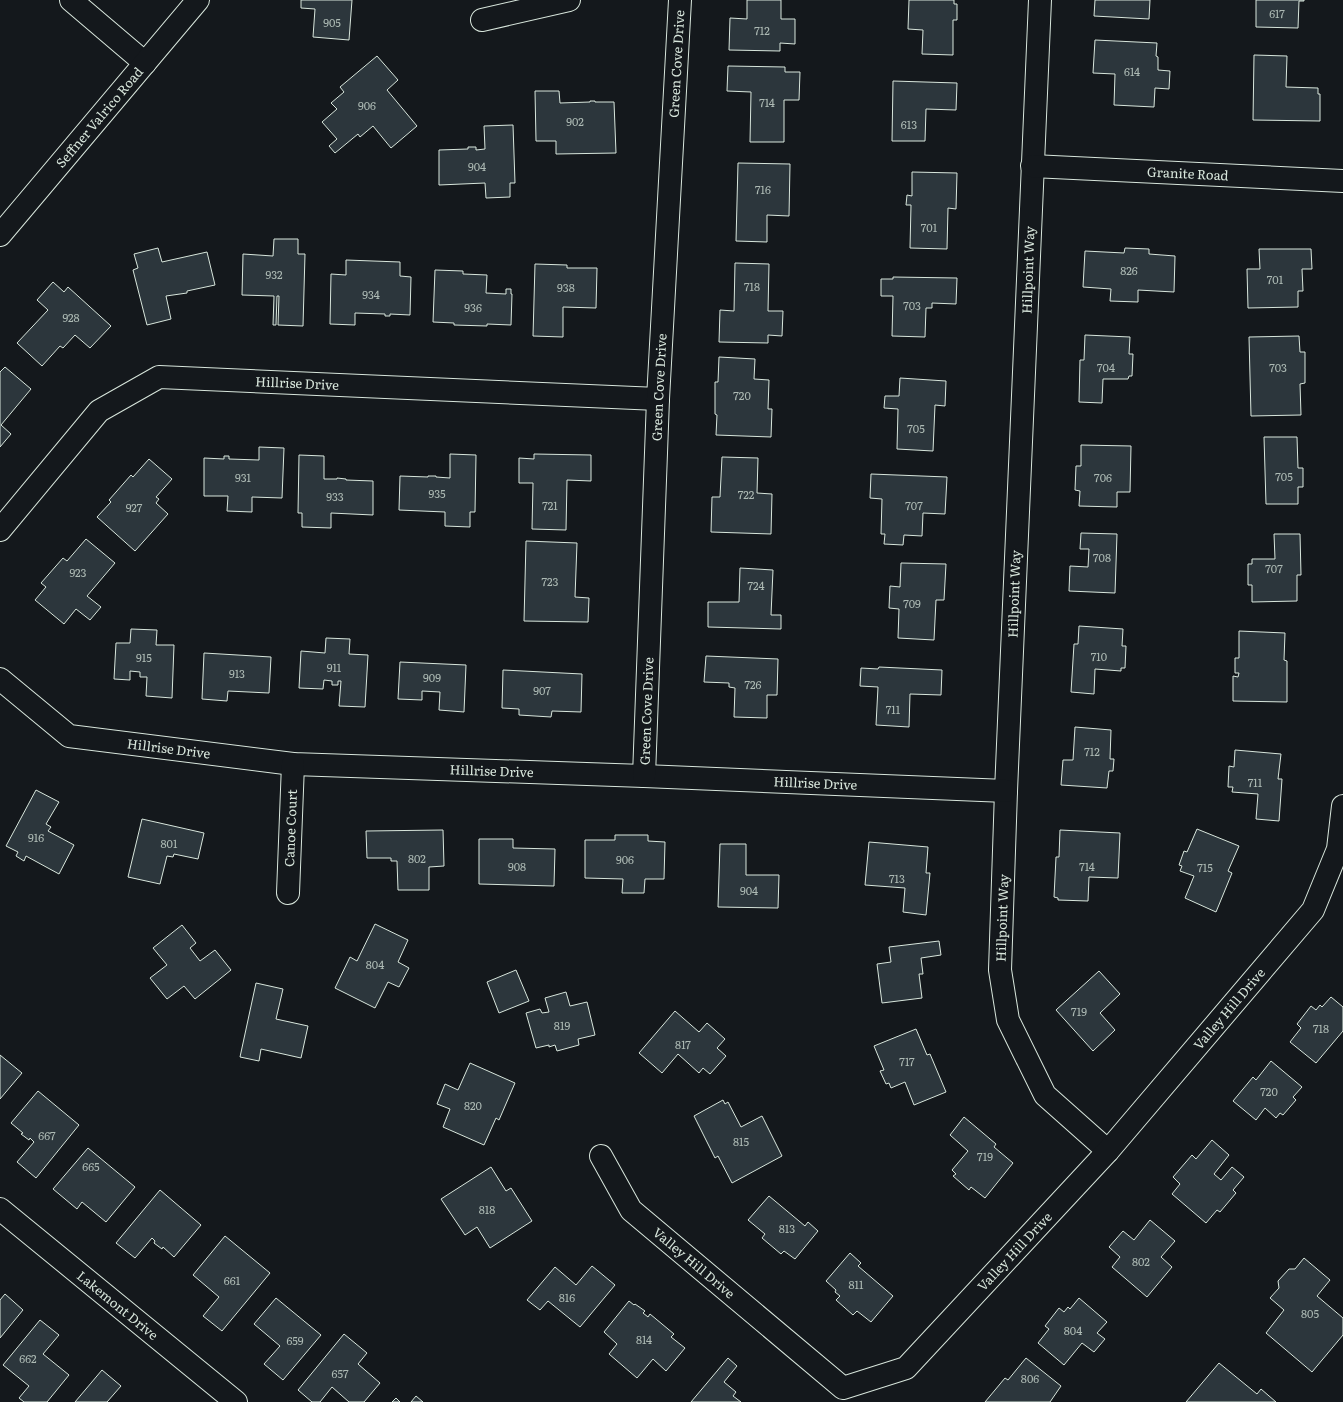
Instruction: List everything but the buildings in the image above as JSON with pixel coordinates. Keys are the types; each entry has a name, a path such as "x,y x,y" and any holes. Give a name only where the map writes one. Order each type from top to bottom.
{"street":[{"path":"72,0 145,63"},
{"name":"Seffner Valrico Road","path":"0,235 198,0"},
{"path":"482,20 569,0"},
{"name":"Green Cove Drive","path":"644,776 658,399 680,0"},
{"name":"Hillpoint Way","path":"1040,0 1006,791 1000,970 1008,1020 1045,1096 1108,1151"},
{"name":"Granite Road","path":"1032,166 1343,181"},
{"name":"Hillrise Drive","path":"0,530 99,411 159,377 658,399"},
{"name":"Hillrise Drive","path":"0,679 69,736 294,764 644,776 1006,791"},
{"name":"Canoe Court","path":"288,893 294,764"},
{"name":"Valley Hill Drive","path":"601,1156 631,1210 843,1388 906,1368 1108,1151 1313,910 1338,849 1343,806"},
{"name":"Lakemont Drive","path":"0,1209 236,1402"}]}
